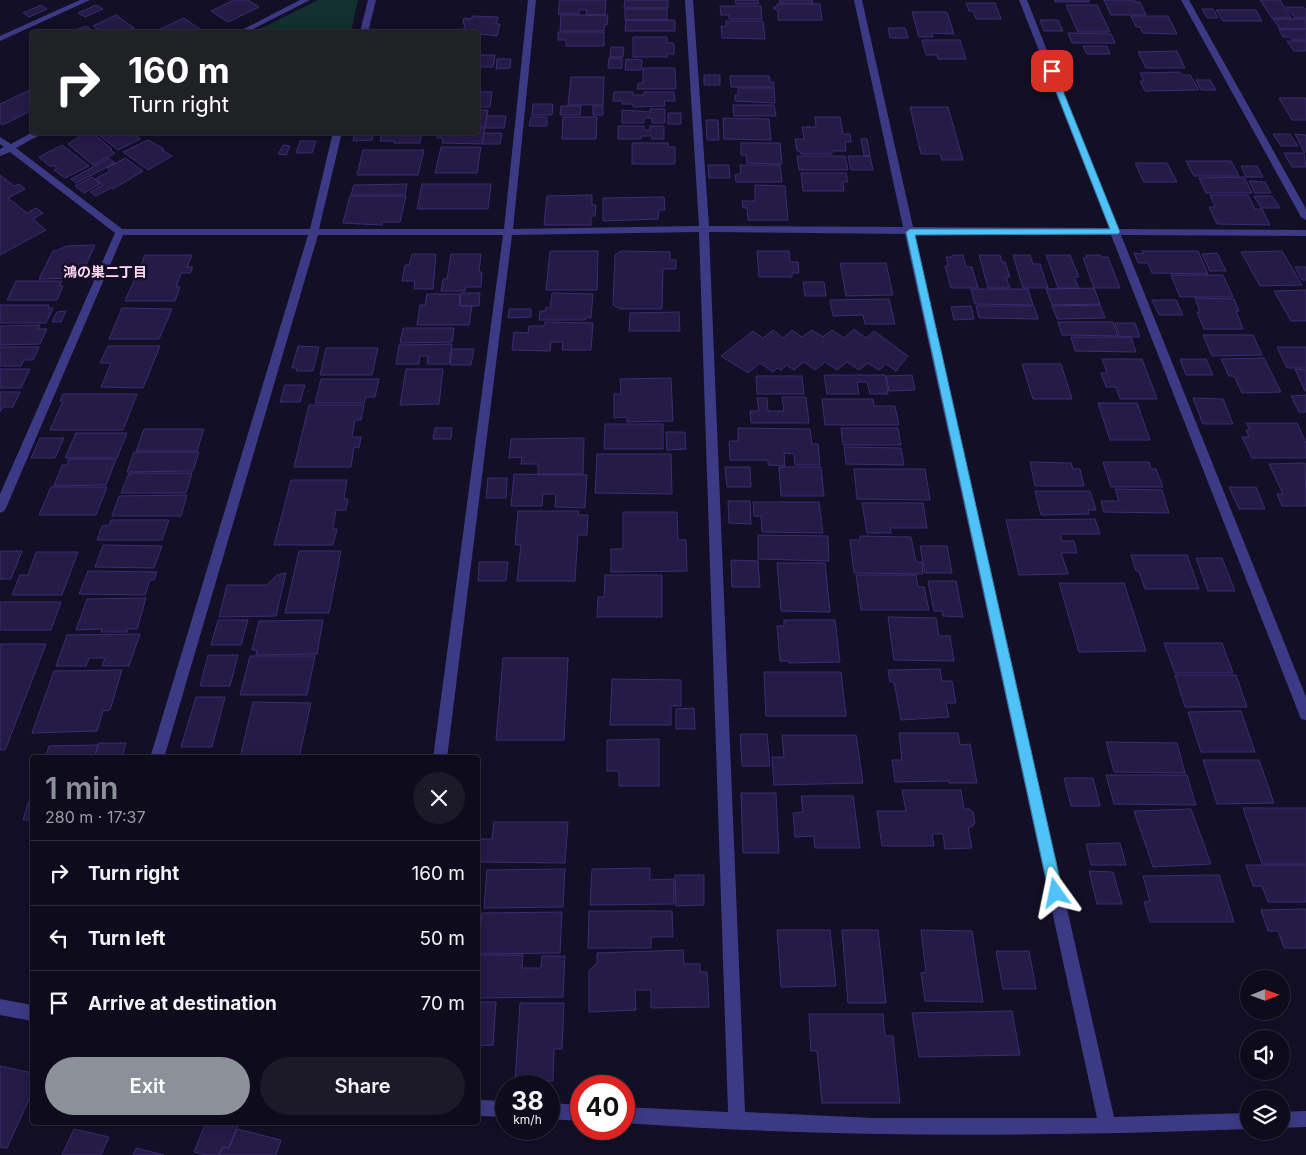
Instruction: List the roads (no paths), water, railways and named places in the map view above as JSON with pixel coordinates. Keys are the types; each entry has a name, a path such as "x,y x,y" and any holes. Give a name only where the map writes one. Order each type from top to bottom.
{"street":[{"path":"0,39 86,0"},
{"path":"246,30 306,0"},
{"path":"364,30 372,0"},
{"path":"440,755 508,232 532,0"},
{"path":"689,0 704,229 737,1121"},
{"path":"858,0 1107,1126"},
{"path":"1024,0 1306,714"},
{"path":"1185,0 1306,217"},
{"path":"0,152 34,135"},
{"path":"158,755 314,231 337,135"},
{"path":"0,140 120,232 508,232 704,229 910,232 1306,232"},
{"path":"0,508 120,232"},
{"path":"0,1007 30,1014"},
{"path":"480,1108 495,1109"},
{"path":"635,1116 873,1127 1107,1126 1240,1121"},
{"path":"1290,1120 1306,1119"}],"district":[{"name":"鴻の巣二丁目","path":"105,271"}]}
